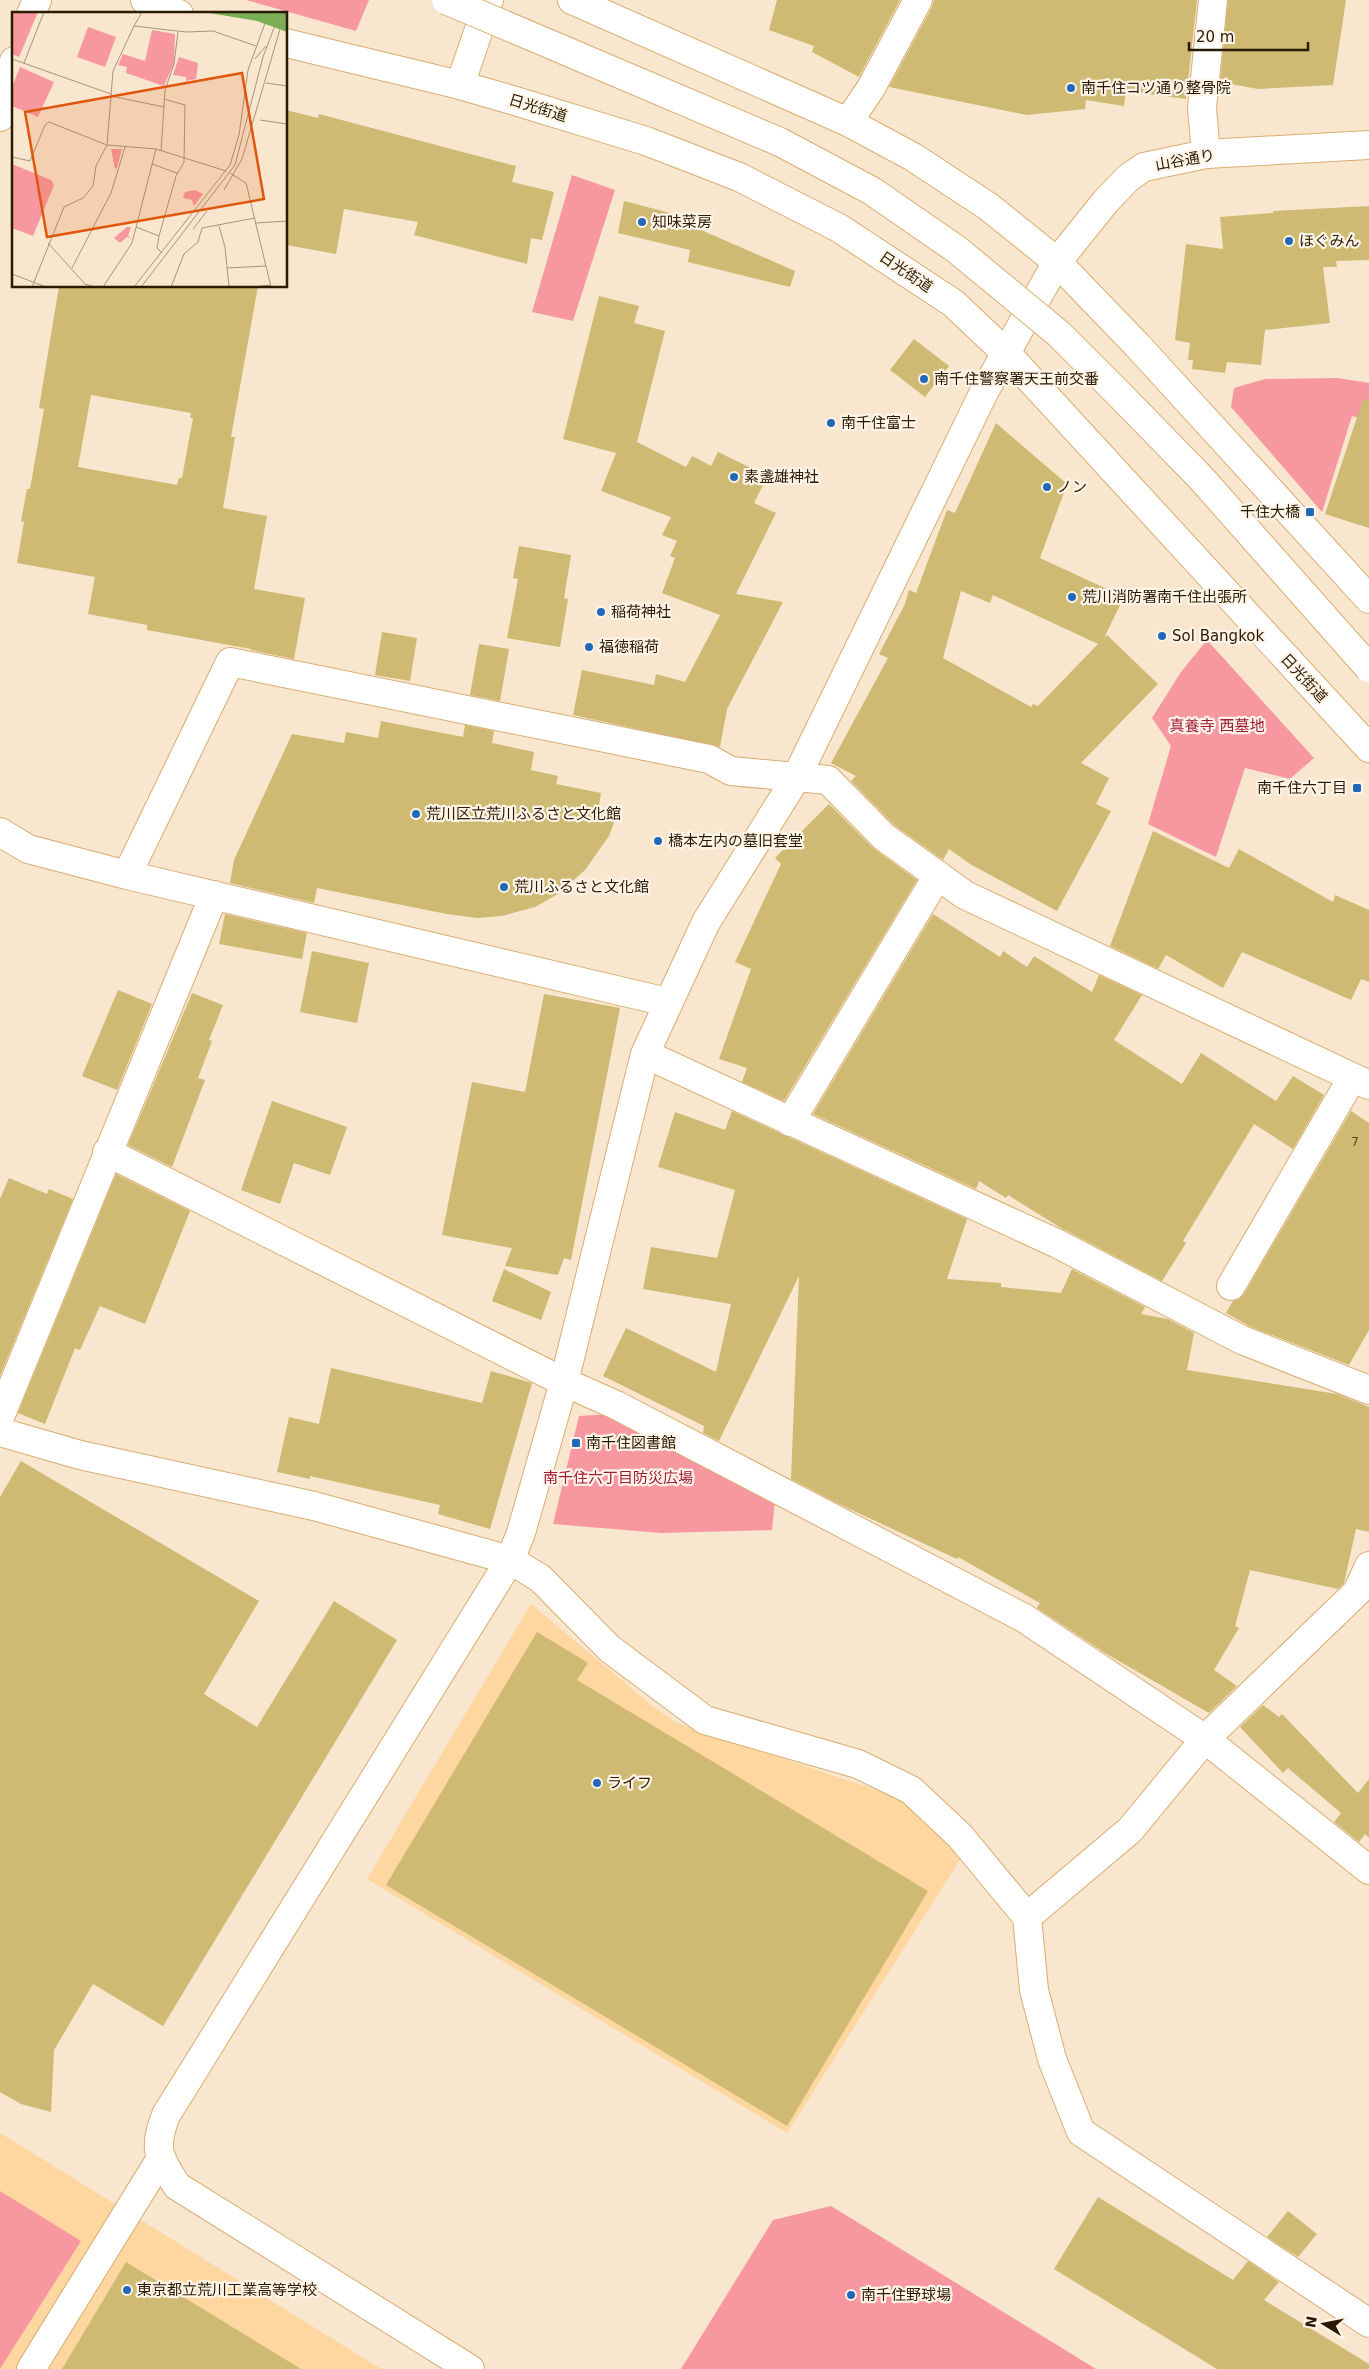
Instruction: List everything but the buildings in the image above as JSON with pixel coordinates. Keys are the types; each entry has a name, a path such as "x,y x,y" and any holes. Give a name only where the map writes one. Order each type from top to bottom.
{"main road":[{"path":"32,12 37,0"},
{"path":"145,0 174,12"},
{"path":"446,0 780,142 872,191 956,249 1059,334 1119,394 1201,478 1369,668"},
{"path":"460,85 489,0"},
{"path":"572,0 848,122 913,157 989,207 1057,262 1137,345 1369,599"},
{"path":"848,122 871,88 918,0"},
{"path":"1206,154 1202,108 1213,0"},
{"name":"日光街道","path":"288,43 460,85 646,141 739,177 839,228 953,304 1006,353 1369,748"},
{"path":"0,117 12,70"},
{"name":"山谷通り","path":"160,2160 158,2137 166,2115 510,1560 518,1544 564,1382 645,1054 706,922 796,778 986,390 1057,262 1106,200 1128,178 1144,167 1206,154 1369,145"},
{"path":"127,875 230,662 710,759 731,771 828,780 884,837 964,895 1361,1082 1231,1286"},
{"path":"0,832 28,849 127,875 668,1002"},
{"path":"790,1122 938,875"},
{"path":"0,1417 107,1152 214,895"},
{"path":"645,1054 1058,1244 1242,1340 1369,1390"},
{"path":"107,1152 564,1382 616,1405 1024,1618 1204,1739 1369,1870"},
{"path":"0,1432 80,1456 314,1506 510,1560 540,1578 610,1649 705,1720 858,1764 911,1790 960,1836 1027,1917 1034,1990 1052,2059 1081,2132 1369,2323"},
{"path":"1027,1917 1130,1830 1204,1739 1357,1592 1369,1566"},
{"path":"31,2369 160,2160 177,2186 470,2369"}],"shaded area":[{"name":"ライフ","path":"531,1604 650,1704 676,1723 906,1800 961,1858 787,2133 367,1879"},
{"name":"東京都立荒川工業高等学校","path":"0,2133 128,2212 381,2369 0,2369"}],"green space":[{"path":"246,0 369,0 356,31"},
{"path":"572,175 615,190 573,321 532,312"},
{"path":"1338,378 1369,383 1369,421 1352,416 1322,512 1231,407 1234,388 1265,379"},
{"name":"真養寺 西墓地","path":"1207,640 1314,758 1290,779 1245,768 1216,857 1148,824 1171,746 1152,718 1181,672"},
{"name":"南千住六丁目防災広場","path":"609,1414 775,1500 772,1530 661,1533 553,1524 579,1416"},
{"path":"0,2191 81,2241 0,2369"},
{"name":"南千住野球場","path":"831,2206 1096,2369 681,2369 773,2220"}],"place":[{"name":"南千住コツ通り整骨院","path":"1071,88"},
{"name":"知味菜房","path":"642,222"},
{"name":"ほぐみん","path":"1289,241"},
{"name":"南千住警察署天王前交番","path":"924,379"},
{"name":"南千住富士","path":"831,423"},
{"name":"素盞雄神社","path":"734,477"},
{"name":"ノン","path":"1047,487"},
{"name":"千住大橋","path":"1310,512"},
{"name":"荒川消防署南千住出張所","path":"1072,597"},
{"name":"稲荷神社","path":"601,612"},
{"name":"Sol Bangkok","path":"1162,636"},
{"name":"福徳稲荷","path":"589,647"},
{"name":"南千住六丁目","path":"1357,788"},
{"name":"荒川区立荒川ふるさと文化館","path":"416,814"},
{"name":"橋本左内の墓旧套堂","path":"658,841"},
{"name":"荒川ふるさと文化館","path":"504,887"},
{"name":"南千住図書館","path":"576,1443"},
{"name":"ライフ","path":"597,1783"},
{"name":"東京都立荒川工業高等学校","path":"127,2290"},
{"name":"南千住野球場","path":"851,2295"}]}
